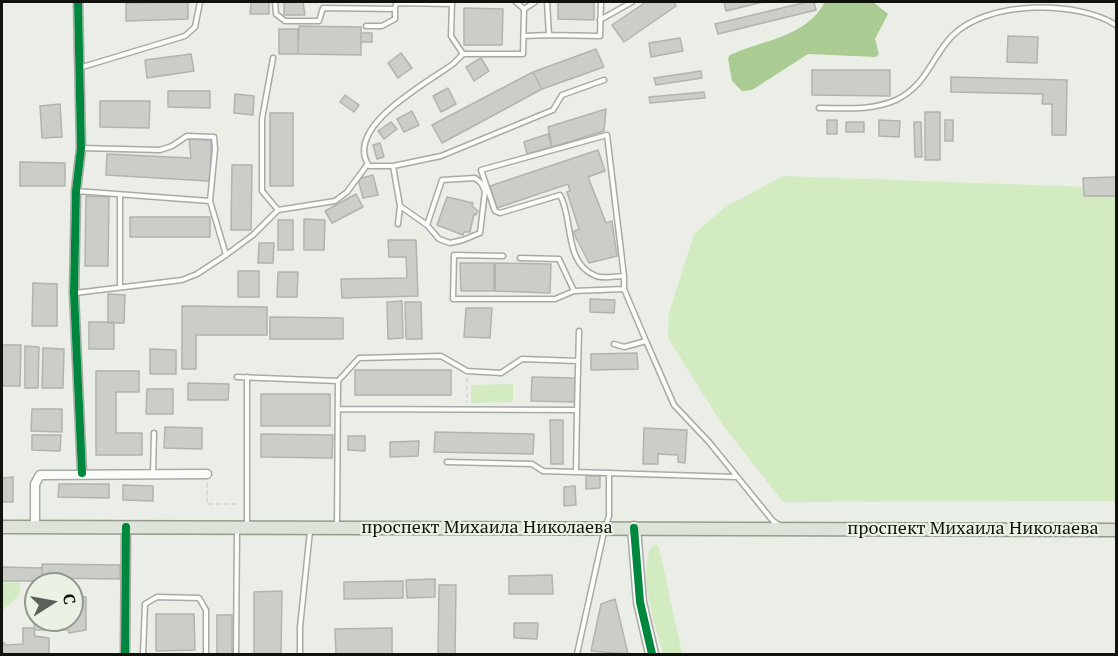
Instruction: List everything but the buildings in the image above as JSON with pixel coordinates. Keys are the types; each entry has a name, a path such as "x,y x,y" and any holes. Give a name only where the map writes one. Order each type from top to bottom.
{"main road":[{"name":"проспект Михаила Николаева","path":"2,527 1116,530"}],"street":[{"path":"78,2 81,148 76,191 74,293 82,473"},
{"path":"35,527 35,484 40,475 207,474"},
{"path":"125,654 126,527"},
{"path":"634,528 640,602 652,654"}],"lane":[{"path":"78,68 185,36 195,27 200,2"},
{"path":"275,2 276,14 285,21 319,21 323,8 395,9"},
{"path":"366,26 383,26 395,19 396,2 452,3 451,36 463,54"},
{"path":"516,2 524,9 524,54 463,54 453,64 385,113 371,127 363,142 363,153 368,165 374,168 393,166 441,156 553,110 562,95 604,80"},
{"path":"524,9 536,2"},
{"path":"547,2 549,35"},
{"path":"524,36 600,36 601,2"},
{"path":"600,20 632,2"},
{"path":"819,108 869,108 896,99 922,82 944,45 955,33 998,10 1027,6 1075,10 1116,25"},
{"path":"273,58 262,119 262,191 278,210"},
{"path":"81,148 160,150 172,146 187,135 209,135 215,143 210,201 226,255"},
{"path":"624,276 597,277 585,270 571,245 560,195 500,213 495,211 481,170 607,135 624,276 624,289 674,405 709,442 735,477 773,521 785,529"},
{"path":"74,293 120,285 182,279 198,274 253,235 278,210 335,201 347,192 368,165"},
{"path":"393,166 400,207 398,224"},
{"path":"400,207 427,225 438,239 450,243 480,233 485,191 481,183 475,178 442,180 427,225"},
{"path":"76,191 210,201"},
{"path":"120,195 120,285"},
{"path":"503,256 454,255 453,299 555,299 574,291 624,289"},
{"path":"520,258 560,259 574,291"},
{"path":"576,472 579,331"},
{"path":"614,344 624,347 646,341"},
{"path":"337,528 338,381 359,357 441,356 467,371 501,373 522,359 578,361"},
{"path":"237,377 338,381"},
{"path":"236,654 242,527 248,504 247,377"},
{"path":"338,409 577,410"},
{"path":"153,473 154,433"},
{"path":"447,462 532,464 543,471 735,477"},
{"path":"577,654 609,516 609,473"},
{"path":"300,654 300,627 310,528"},
{"path":"143,654 145,604 157,597 194,597 202,601 206,610 206,654"}],"path":[{"path":"467,371 467,409"},
{"path":"207,474 207,504 248,504"}],"shaded area":[{"path":"825,2 873,2 888,14 875,39 879,54 876,57 808,54 752,90 742,91 732,81 728,58 730,55 795,30 817,14"},
{"path":"783,176 1116,188 1116,501 783,502 722,424 668,338 669,313 694,234 725,207"},
{"path":"513,384 513,402 471,403 471,385"},
{"path":"656,544 659,547 682,654 663,654 652,615 646,573 651,547"},
{"path":"2,582 20,583 19,595 2,611"}],"cycle path":[{"path":"78,2 81,148 76,191 74,293 82,473"},
{"path":"125,654 126,527"},
{"path":"634,528 640,602 652,654"}]}
